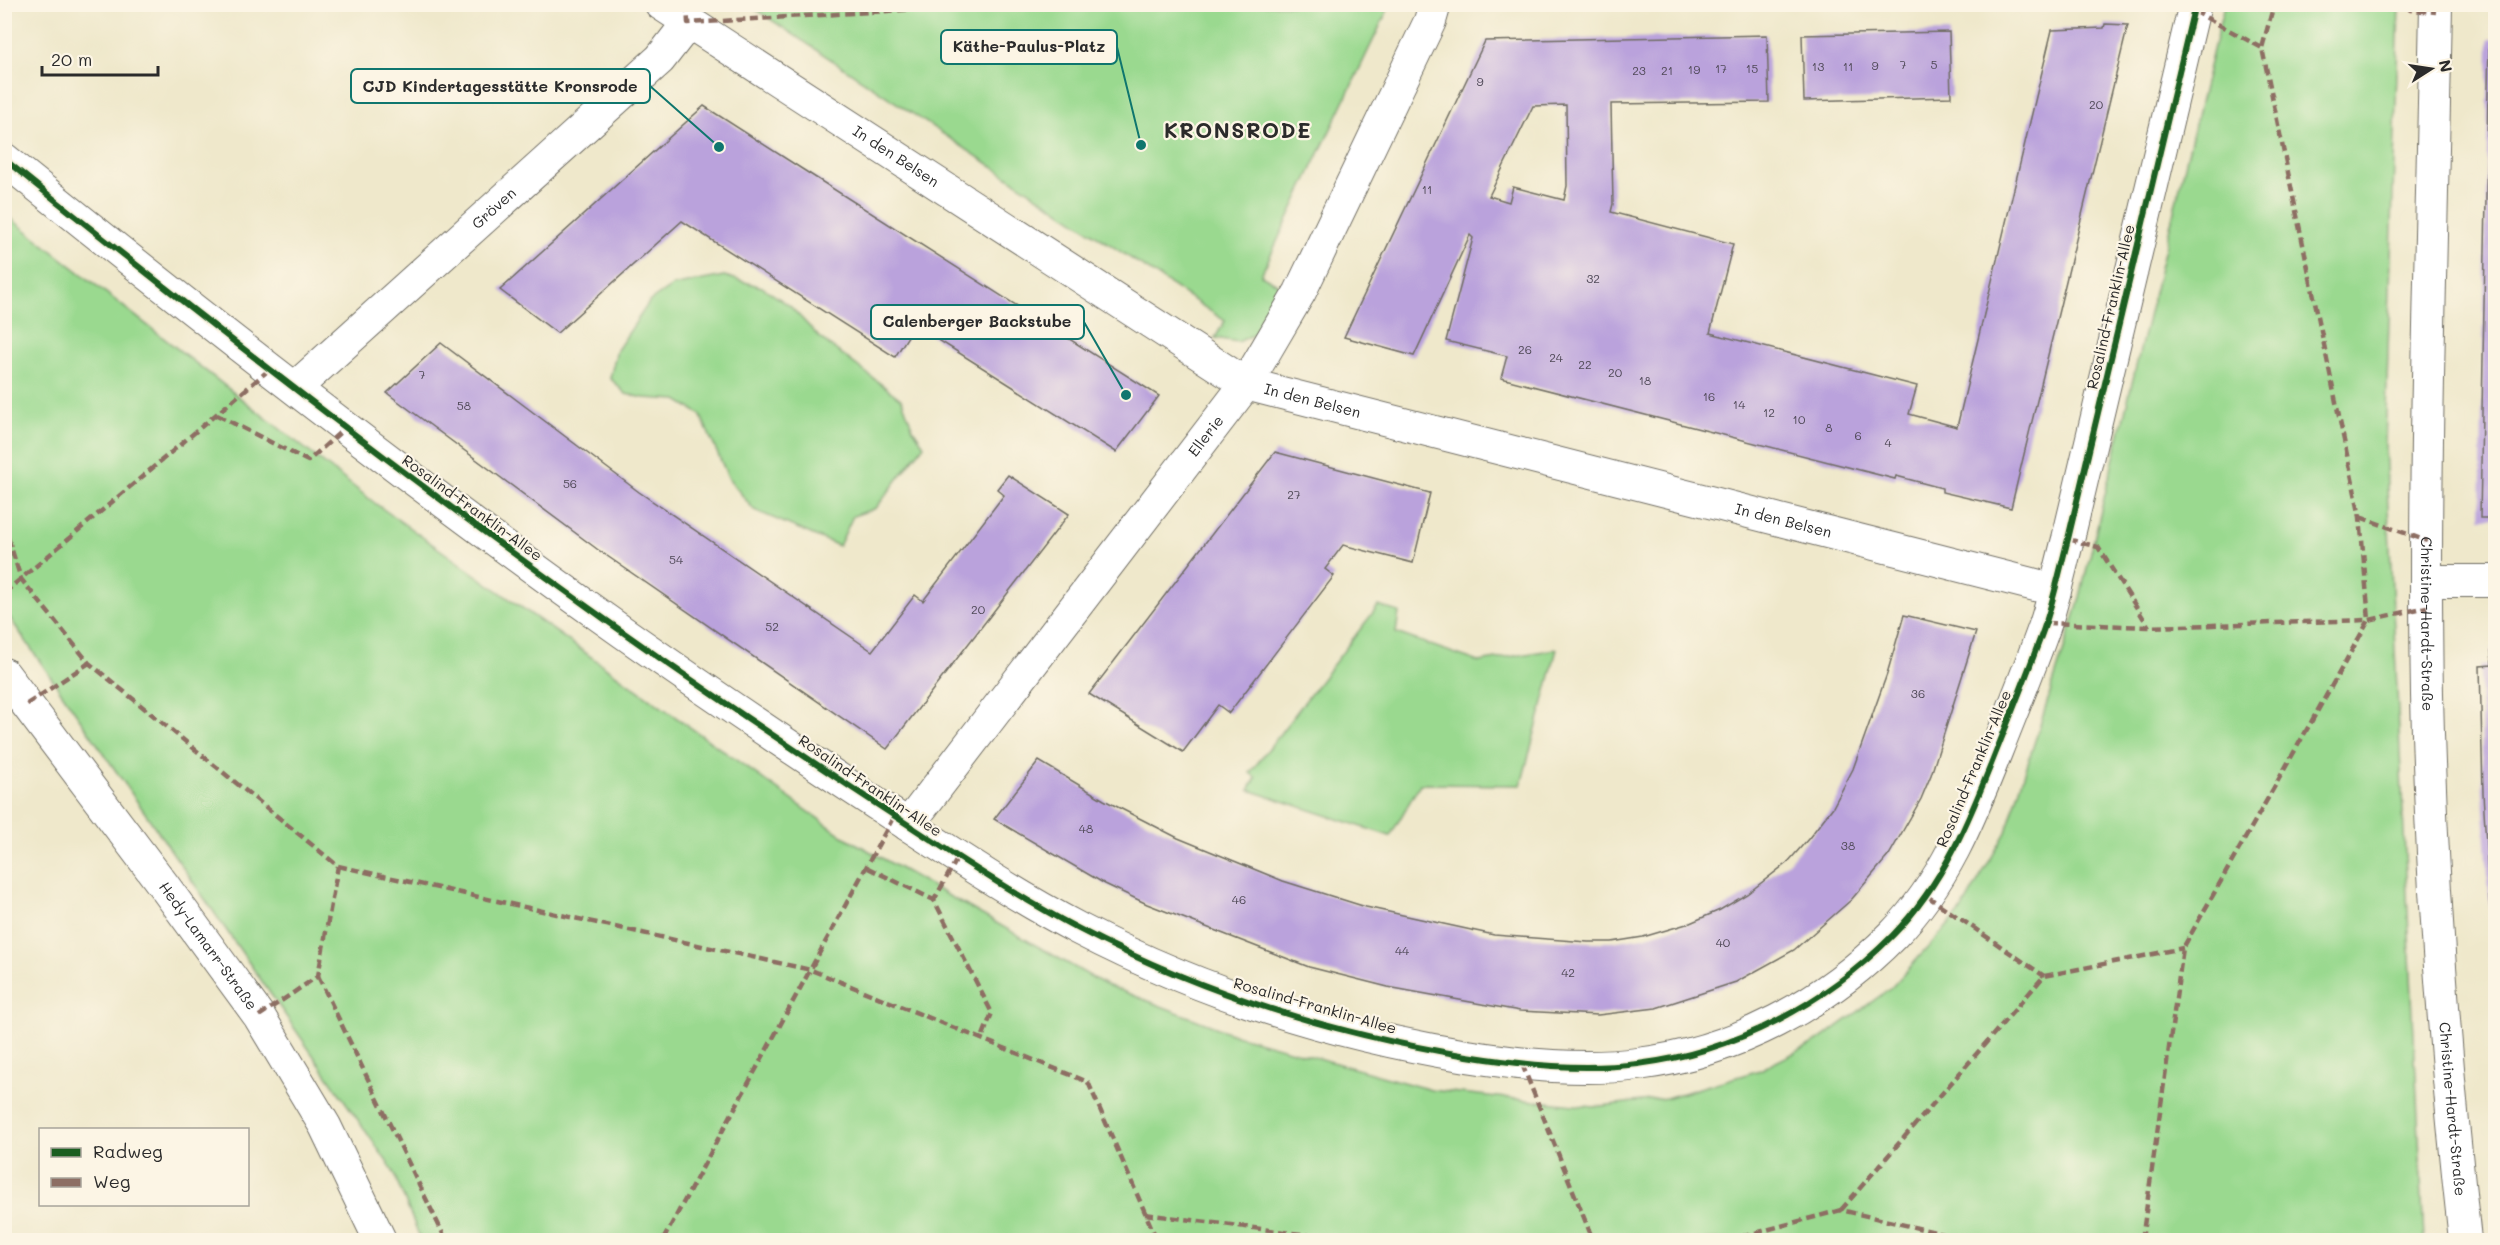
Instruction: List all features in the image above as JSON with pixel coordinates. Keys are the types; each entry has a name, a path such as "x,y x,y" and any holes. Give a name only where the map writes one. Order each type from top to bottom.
{"street":[{"name":"In den Belsen","path":"661,4 1246,384 2055,590"},
{"name":"Ellerie","path":"908,825 1246,384 1300,292 1430,21 1435,4"},
{"name":"Rosalind-Franklin-Allee","path":"4,159 428,490 735,710 974,869 1083,931 1179,975 1279,1012 1402,1044 1522,1064 1590,1068 1641,1064 1691,1054 1758,1030 1786,1017 1824,993 1859,966 1894,933 1927,896 1968,823 2046,623 2195,4"},
{"name":"Christine-Hardt-Straße","path":"2436,4 2427,456 2427,695 2437,923 2445,1036 2465,1240"},
{"name":"Gröven","path":"295,388 660,59 688,23"},
{"path":"2426,581 2496,581"},
{"name":"Hedy-Lamarr-Straße","path":"4,674 259,1016 325,1126 380,1240"}],"green space":[{"path":"749,5 1390,5 1261,275 1283,287 1259,332 1238,342 1215,338 1225,321"},
{"path":"2224,5 2399,5 2385,446 2424,1240 421,1240 392,1169 5,611 5,214 376,504 843,836 1104,984 1236,1035 1431,1090 1594,1107 1666,1098 1760,1070 1816,1042 1891,988 1961,911 2006,832 2078,605"},
{"path":"724,276 762,287 790,306 819,337 902,400 913,429 924,445 876,508 853,516 839,546 754,510 729,479 700,414 677,400 644,398 626,394 610,378 617,350 650,301 672,286"},
{"path":"1378,606 1399,612 1396,633 1479,662 1557,649 1521,785 1420,784 1390,836 1249,790 1256,778 1250,773"}],"building":[{"path":"2105,24 2128,25 2011,508 1942,492 1942,488 1896,476 1895,479 1501,378 1507,356 1446,341 1473,238 1470,235 1414,356 1344,337 1485,41 1767,35 1769,102 1611,104 1613,204 1611,212 1733,244 1710,333 1917,386 1909,414 1957,427 2052,30 2104,28","holes":["1566,105 1567,186 1564,200 1513,187 1509,202 1489,196 1533,106"]},
{"path":"1949,32 1951,97 1804,101 1802,35"},
{"path":"2489,39 2496,39 2496,518 2480,518"},
{"path":"704,106 1159,396 1116,452 915,325 895,357 682,221 557,333 500,290"},
{"path":"441,343 639,492 872,651 915,595 923,601 1004,495 997,489 1008,475 1069,514 887,749 597,549 387,393"},
{"path":"1275,452 1430,493 1413,563 1343,545 1325,569 1334,576 1229,713 1218,705 1183,752 1089,694"},
{"path":"1904,615 1976,632 1931,775 1921,799 1889,855 1851,900 1794,950 1736,982 1656,1008 1598,1015 1520,1011 1388,987 1309,967 1147,904 1105,884 994,819 1039,761 1104,800 1178,838 1283,881 1366,907 1494,935 1588,942 1612,942 1643,937 1690,923 1720,910 1747,894 1788,862 1809,838 1833,807 1853,769 1887,674"},
{"path":"2491,648 2496,648 2496,979 2494,979 2483,793 2480,666 2492,665"}],"marked path":[{"path":"687,4 688,23 1003,4"},
{"path":"2142,1240 2183,948 2369,620 2360,517 2262,48 2274,4"},
{"path":"2409,4 2410,10 2436,12"},
{"path":"2194,11 2262,48"},
{"path":"4,593 270,369"},
{"path":"217,415 308,461 345,428"},
{"path":"2360,517 2427,541"},
{"path":"4,525 21,579 89,663 338,866 811,970 1088,1082 1157,1240"},
{"path":"2068,539 2098,547 2149,627"},
{"path":"2046,623 2149,627 2369,620 2427,607"},
{"path":"27,704 89,663"},
{"path":"663,1240 894,816"},
{"path":"957,859 934,900 992,1013 982,1038"},
{"path":"259,1016 318,976 338,866"},
{"path":"868,868 934,900"},
{"path":"1927,896 2044,976"},
{"path":"1841,1210 2044,976 2183,948"},
{"path":"318,976 446,1240"},
{"path":"1522,1064 1593,1240"},
{"path":"1729,1240 1841,1210 1969,1240"},
{"path":"1145,1214 1347,1240"}],"cycle path":[{"path":"4,159 300,393 526,563 717,698 993,879 1057,917 1125,952 1172,972 1268,1008 1317,1023 1367,1036 1467,1056 1553,1066 1617,1066 1674,1058 1709,1048 1743,1036 1808,1003 1838,983 1893,935 1927,894 1954,849 1986,777 2051,606 2195,4"}],"place":[{"name":"Käthe-Paulus-Platz","path":"1141,145"},
{"name":"CJD Kindertagesstätte Kronsrode","path":"719,147"},
{"name":"Calenberger Backstube","path":"1126,395"}],"district":[{"name":"KRONSRODE","path":"1238,131"}]}
